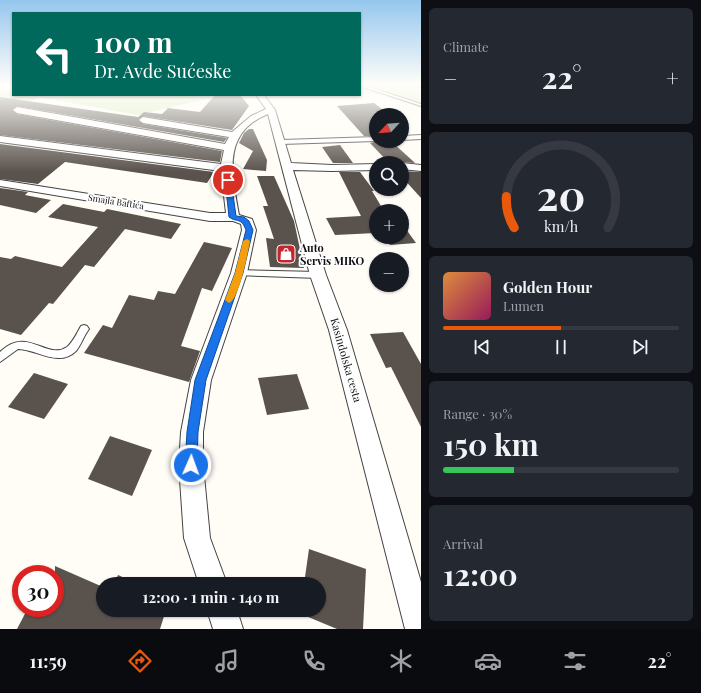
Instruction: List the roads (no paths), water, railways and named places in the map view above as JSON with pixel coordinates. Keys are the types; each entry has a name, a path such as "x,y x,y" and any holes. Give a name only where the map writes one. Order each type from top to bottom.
{"street":[{"path":"40,113 232,142"},
{"path":"211,577 197,538 191,465 192,432 200,380 239,273 249,230 247,222 241,218 232,217 226,168 232,142 253,117 259,113"},
{"name":"Kasindolska cesta","path":"272,113 318,276 338,330 420,629"},
{"path":"143,120 232,142"},
{"path":"0,139 226,168"},
{"path":"287,166 332,168 369,167"},
{"path":"409,167 421,168"},
{"name":"Smajla Baftića","path":"0,183 210,217 232,217"},
{"path":"224,617 228,629"}],"lane":[{"path":"409,138 421,137"},
{"path":"281,142 369,139"},
{"path":"239,273 318,276"},
{"path":"0,358 10,348 18,345 27,346 52,354 60,354 70,350 84,329"}],"place":[{"name":"Auto Servis MIKO","path":"286,254"}]}
